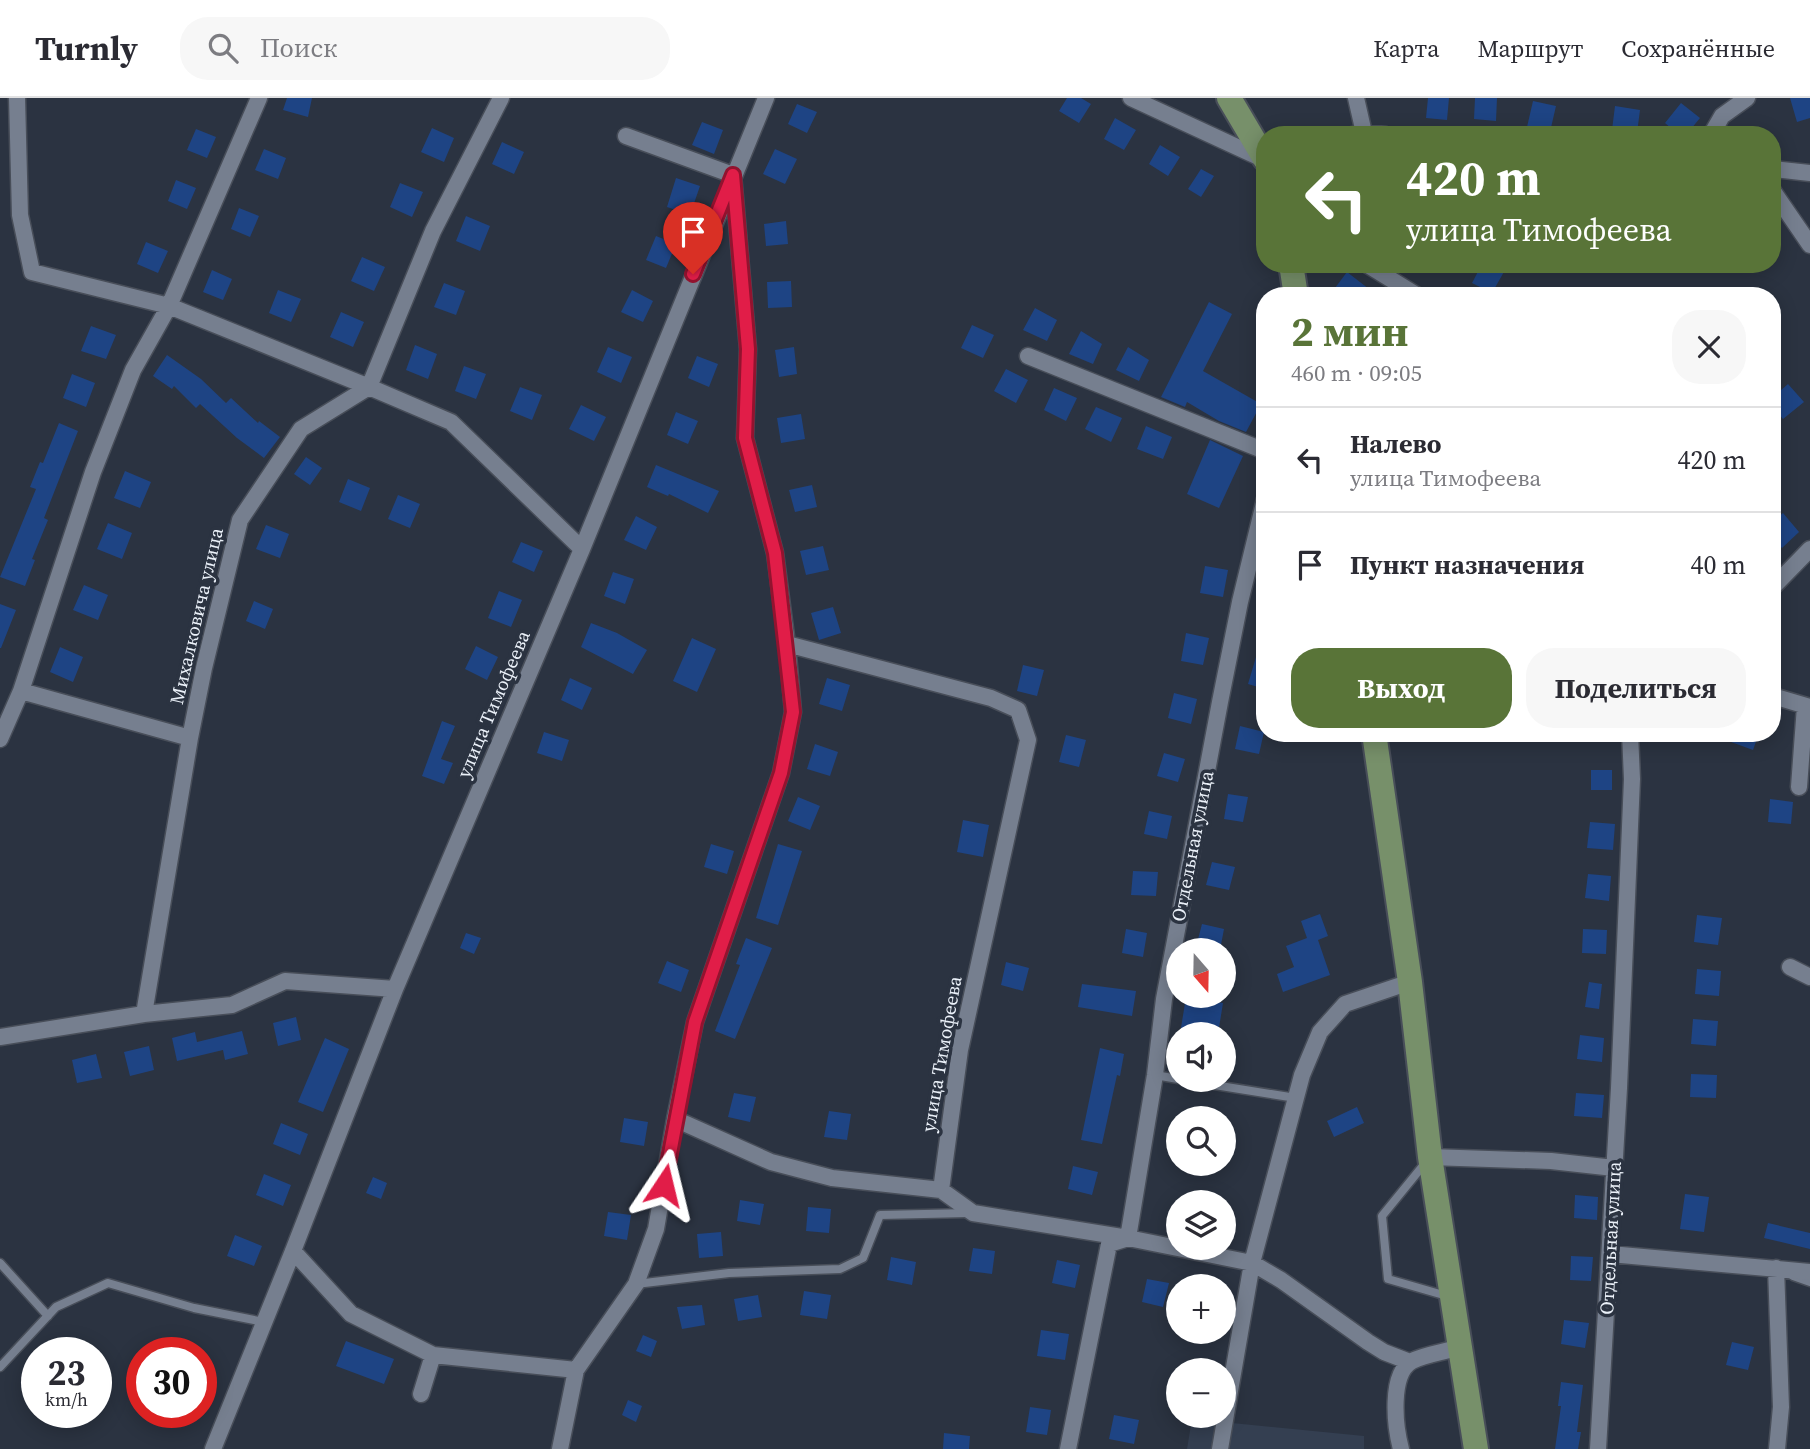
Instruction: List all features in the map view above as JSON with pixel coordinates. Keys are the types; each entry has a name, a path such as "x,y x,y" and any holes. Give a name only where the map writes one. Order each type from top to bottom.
{"main road":[{"path":"1229,98 1256,144"},
{"path":"1375,742 1410,982 1430,1157 1476,1449"}],"street":[{"path":"17,98 20,215 32,272 169,306 451,422 582,549"},
{"path":"0,739 21,691 93,472 133,370 169,306 259,98"},
{"path":"369,387 433,231 501,98"},
{"name":"улица Тимофеева","path":"213,1449 395,989 582,549 766,98"},
{"path":"1131,98 1256,156"},
{"path":"1356,98 1358,126"},
{"path":"1716,126 1721,116 1747,98"},
{"path":"626,136 733,175"},
{"path":"1781,170 1810,173"},
{"name":"улица Тимофеева","path":"561,1449 576,1370 636,1284 656,1229 695,1022 781,773 793,712 775,553 745,438 748,349 733,175"},
{"path":"1781,203 1810,245"},
{"path":"1381,273 1403,287"},
{"path":"1028,356 1256,447"},
{"name":"Михалковича улица","path":"144,1014 190,738 240,520 301,429 369,387"},
{"name":"Отдельная улица","path":"1128,1238 1155,1075 1164,999 1217,716 1256,536"},
{"path":"1781,579 1810,549"},
{"name":"улица Тимофеева","path":"787,645 991,698 1018,710 1028,740 960,1050 941,1190"},
{"path":"21,691 190,738"},
{"path":"1781,699 1808,707 1799,787"},
{"name":"Отдельная улица","path":"1598,1449 1610,1254 1632,779 1630,742"},
{"path":"1790,967 1810,977"},
{"path":"0,1037 144,1014 232,1005 285,981 395,989"},
{"path":"1220,1449 1252,1263 1301,1075 1320,1032 1345,1004 1410,982"},
{"path":"675,1119 771,1163 832,1178 941,1190 973,1213 1128,1238 1252,1263 1281,1280 1368,1342 1384,1352 1410,1362"},
{"path":"1430,1157 1551,1161 1614,1168"},
{"path":"1068,1449 1110,1244 1128,1238"},
{"path":"293,1251 351,1314 433,1354 576,1370"},
{"path":"1610,1254 1810,1272"},
{"path":"1776,1269 1781,1407 1777,1449"},
{"path":"1401,1449 1397,1435 1397,1380 1410,1362 1460,1347"},
{"path":"421,1394 433,1354"}],"lane":[{"path":"1155,1075 1166,1077"},
{"path":"1236,1088 1296,1098"},
{"path":"1430,1157 1382,1216 1388,1279 1452,1298"},
{"path":"636,1284 729,1273 840,1269 863,1258 880,1215 973,1213"},
{"path":"0,1263 48,1316"},
{"path":"1776,1269 1810,1282"},
{"path":"0,1367 56,1307 108,1283 194,1308 264,1322"}],"shaded area":[{"path":"1236,1423 1364,1436 1364,1449 1187,1449 1190,1428 1236,1428"}],"building":[{"path":"287,98 312,98 308,117 283,110"},
{"path":"1067,98 1081,98 1091,104 1079,123 1059,111"},
{"path":"1428,98 1449,98 1447,120 1426,118"},
{"path":"1475,98 1497,98 1496,121 1474,119"},
{"path":"1790,98 1810,98 1810,118 1797,122"},
{"path":"1533,101 1556,106 1551,126 1527,126"},
{"path":"1681,103 1700,118 1693,126 1668,126 1665,123"},
{"path":"797,104 817,112 807,133 788,124"},
{"path":"1615,106 1640,110 1638,126 1612,126"},
{"path":"1115,118 1136,130 1124,150 1104,139"},
{"path":"702,122 723,130 714,154 692,145"},
{"path":"432,128 454,138 444,162 421,152"},
{"path":"196,129 216,137 207,158 187,150"},
{"path":"502,142 524,152 514,174 492,164"},
{"path":"1160,145 1180,157 1168,176 1149,164"},
{"path":"264,149 286,158 278,179 255,170"},
{"path":"775,149 797,159 785,184 763,174"},
{"path":"1201,169 1214,176 1201,197 1188,189"},
{"path":"676,178 700,186 690,215 667,207"},
{"path":"176,180 196,188 187,209 168,201"},
{"path":"400,183 423,192 412,217 390,207"},
{"path":"239,208 259,216 250,237 231,229"},
{"path":"466,216 490,226 480,251 456,241"},
{"path":"786,221 788,244 766,246 764,224"},
{"path":"656,236 676,244 666,268 646,260"},
{"path":"146,242 168,251 158,273 137,264"},
{"path":"362,257 385,267 374,291 351,281"},
{"path":"212,270 232,279 223,300 203,292"},
{"path":"1348,273 1366,287 1336,287"},
{"path":"1477,273 1503,273 1495,287 1480,287 1472,283"},
{"path":"791,281 792,307 768,308 767,282"},
{"path":"444,283 465,291 456,315 434,307"},
{"path":"278,290 301,299 291,322 269,313"},
{"path":"632,290 653,301 643,322 621,312"},
{"path":"1209,302 1232,314 1203,371 1256,401 1256,413 1246,432 1219,421 1187,402 1185,407 1161,397"},
{"path":"1035,308 1057,320 1047,341 1023,330"},
{"path":"341,312 364,322 353,347 330,337"},
{"path":"972,325 994,335 983,358 961,348"},
{"path":"91,326 116,335 106,359 81,351"},
{"path":"1081,331 1102,344 1093,364 1069,354"},
{"path":"415,345 437,354 428,379 406,370"},
{"path":"608,347 632,357 621,383 597,372"},
{"path":"794,347 797,374 779,377 775,350"},
{"path":"1128,347 1149,360 1139,381 1116,370"},
{"path":"167,355 201,379 226,403 231,398 258,423 259,421 280,437 264,458 237,438 200,404 196,408 174,386 172,389 153,376"},
{"path":"697,356 718,364 709,387 688,378"},
{"path":"464,366 486,374 476,399 455,391"},
{"path":"1006,369 1028,380 1016,403 994,391"},
{"path":"72,374 95,383 86,407 63,398"},
{"path":"1788,384 1804,402 1783,419 1781,417 1781,390"},
{"path":"520,387 542,395 532,420 510,411"},
{"path":"1054,388 1077,398 1066,421 1044,410"},
{"path":"581,405 606,417 594,441 569,429"},
{"path":"1096,407 1122,418 1111,442 1085,429"},
{"path":"676,412 698,421 688,444 667,435"},
{"path":"801,414 805,439 781,443 777,418"},
{"path":"59,423 78,431 44,518 48,520 32,559 35,560 25,586 0,577 36,489 30,487"},
{"path":"1146,426 1172,437 1163,459 1137,449"},
{"path":"1210,440 1243,456 1219,508 1187,494"},
{"path":"306,457 322,468 310,485 294,474"},
{"path":"656,465 719,491 708,513 669,494 668,496 647,487"},
{"path":"125,471 151,482 140,508 114,498"},
{"path":"348,479 370,488 361,511 339,502"},
{"path":"812,485 817,507 795,512 789,490"},
{"path":"398,495 420,504 410,528 388,519"},
{"path":"1783,513 1799,532 1782,548 1781,547"},
{"path":"636,516 657,527 646,550 624,540"},
{"path":"108,523 132,533 122,559 97,549"},
{"path":"266,525 289,534 280,558 256,549"},
{"path":"521,542 543,551 534,572 512,562"},
{"path":"823,546 829,570 806,575 800,551"},
{"path":"1205,566 1228,570 1223,597 1200,593"},
{"path":"613,572 634,579 625,604 604,596"},
{"path":"84,585 108,595 98,620 73,610"},
{"path":"499,591 522,600 511,627 488,618"},
{"path":"254,601 273,609 265,629 246,621"},
{"path":"0,604 16,610 1,648 0,648"},
{"path":"833,607 841,633 819,640 811,613"},
{"path":"591,623 617,633 647,650 633,674 581,647"},
{"path":"1186,633 1209,638 1203,665 1181,661"},
{"path":"692,638 716,649 697,692 673,681"},
{"path":"476,646 498,657 487,680 465,669"},
{"path":"60,647 83,657 73,682 50,672"},
{"path":"1256,657 1256,686 1248,684"},
{"path":"1023,665 1044,670 1037,696 1017,691"},
{"path":"570,678 592,688 582,710 561,700"},
{"path":"827,678 850,685 842,711 819,704"},
{"path":"1174,693 1197,699 1191,724 1168,718"},
{"path":"442,721 455,726 441,759 453,763 444,784 422,776"},
{"path":"1240,726 1256,730 1256,742 1262,742 1259,754 1235,749"},
{"path":"544,732 569,740 562,761 537,753"},
{"path":"1066,735 1086,740 1079,767 1059,762"},
{"path":"1731,742 1756,742 1753,750"},
{"path":"815,744 838,752 830,776 807,769"},
{"path":"1164,753 1185,759 1178,782 1157,776"},
{"path":"1591,770 1612,770 1612,790 1591,790"},
{"path":"1228,794 1248,797 1243,822 1224,819"},
{"path":"798,797 820,806 810,830 788,821"},
{"path":"1770,799 1793,802 1791,824 1768,822"},
{"path":"1149,811 1172,816 1167,839 1144,834"},
{"path":"963,820 989,825 983,857 957,852"},
{"path":"1590,822 1615,824 1613,850 1587,848"},
{"path":"711,844 734,851 727,874 704,867"},
{"path":"778,844 802,851 778,925 756,918"},
{"path":"1212,862 1235,867 1229,890 1206,885"},
{"path":"1133,871 1158,872 1156,896 1131,895"},
{"path":"1588,874 1611,876 1609,901 1585,898"},
{"path":"1320,914 1328,936 1318,940 1330,975 1283,992 1277,974 1294,967 1286,946 1307,938 1301,921"},
{"path":"1697,915 1722,918 1718,945 1694,942"},
{"path":"1202,924 1224,929 1222,938 1198,938"},
{"path":"1126,929 1147,933 1143,957 1122,953"},
{"path":"1583,929 1607,930 1606,954 1582,953"},
{"path":"466,933 481,938 474,954 460,948"},
{"path":"746,938 772,948 735,1039 715,1031 740,965 736,964"},
{"path":"667,961 689,970 681,992 658,983"},
{"path":"1006,962 1029,968 1023,991 1001,985"},
{"path":"1697,969 1721,971 1719,996 1695,994"},
{"path":"1589,982 1602,984 1599,1009 1585,1007"},
{"path":"1082,984 1136,991 1132,1016 1078,1007"},
{"path":"1184,1008 1222,1008 1220,1022 1182,1022"},
{"path":"296,1017 301,1040 278,1046 273,1023"},
{"path":"1693,1019 1718,1021 1716,1046 1691,1044"},
{"path":"242,1031 248,1054 225,1060 223,1050 177,1061 172,1038 195,1032 197,1042"},
{"path":"1580,1035 1604,1038 1602,1062 1577,1059"},
{"path":"325,1038 349,1049 323,1112 298,1102"},
{"path":"149,1046 154,1070 130,1076 124,1052"},
{"path":"1100,1048 1124,1054 1102,1144 1081,1140"},
{"path":"96,1054 102,1078 77,1083 72,1060"},
{"path":"1691,1074 1717,1075 1716,1098 1690,1097"},
{"path":"734,1093 756,1097 750,1122 728,1117"},
{"path":"1576,1093 1604,1095 1602,1118 1574,1116"},
{"path":"1357,1107 1364,1123 1334,1137 1327,1121"},
{"path":"829,1111 851,1114 847,1140 824,1137"},
{"path":"624,1118 648,1122 644,1146 620,1142"},
{"path":"281,1123 308,1134 300,1155 273,1144"},
{"path":"1073,1166 1098,1172 1092,1195 1068,1189"},
{"path":"264,1174 291,1185 283,1206 256,1195"},
{"path":"373,1177 387,1183 381,1199 366,1193"},
{"path":"1685,1194 1709,1197 1704,1232 1680,1229"},
{"path":"1575,1195 1598,1197 1597,1220 1574,1218"},
{"path":"740,1200 764,1204 760,1225 737,1221"},
{"path":"808,1207 831,1209 829,1233 806,1231"},
{"path":"608,1212 631,1215 627,1240 604,1236"},
{"path":"1768,1223 1810,1233 1810,1249 1764,1238"},
{"path":"721,1232 723,1256 699,1258 697,1234"},
{"path":"235,1235 262,1246 254,1266 227,1256"},
{"path":"973,1248 995,1251 992,1274 969,1271"},
{"path":"1571,1256 1593,1257 1591,1281 1570,1280"},
{"path":"891,1257 916,1262 912,1285 887,1280"},
{"path":"1057,1260 1080,1265 1075,1288 1052,1283"},
{"path":"1147,1279 1166,1282 1163,1307 1142,1302"},
{"path":"804,1291 831,1295 827,1319 800,1315"},
{"path":"758,1295 762,1317 738,1321 734,1299"},
{"path":"702,1305 705,1325 682,1329 677,1307"},
{"path":"1564,1320 1589,1323 1585,1348 1561,1344"},
{"path":"1041,1330 1069,1334 1065,1360 1037,1356"},
{"path":"643,1335 657,1341 651,1357 636,1351"},
{"path":"346,1341 394,1359 384,1384 336,1366"},
{"path":"1732,1342 1754,1347 1748,1370 1726,1365"},
{"path":"1561,1382 1583,1385 1577,1432 1581,1432 1578,1449 1555,1449 1561,1406 1558,1406"},
{"path":"628,1400 642,1406 636,1422 622,1415"},
{"path":"1030,1407 1051,1410 1047,1435 1026,1432"},
{"path":"1114,1415 1139,1420 1134,1444 1109,1439"},
{"path":"944,1433 970,1436 969,1449 943,1449"}],"route":[{"path":"664,1185 695,1022 781,773 793,712 775,553 745,438 748,349 733,175 693,274"}]}
